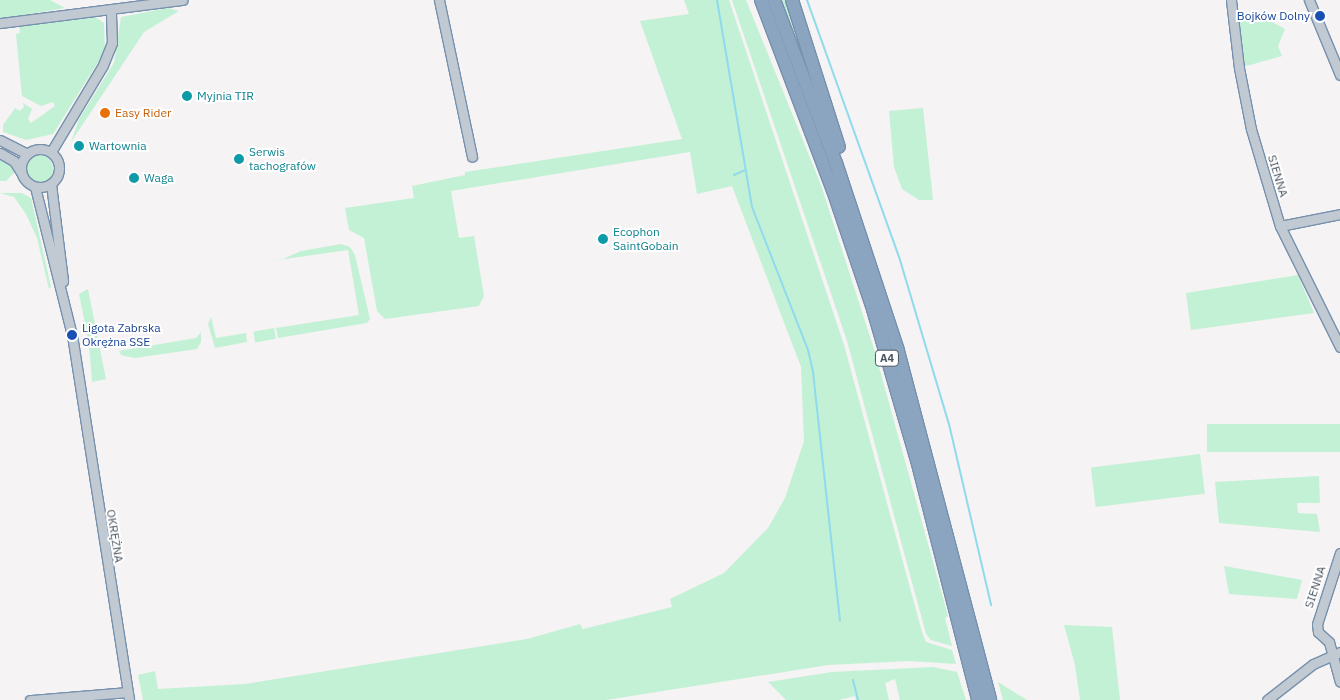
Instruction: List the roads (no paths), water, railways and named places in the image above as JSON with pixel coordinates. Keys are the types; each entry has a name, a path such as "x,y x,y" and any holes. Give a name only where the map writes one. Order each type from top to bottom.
{"highway":[{"name":"A4","path":"761,0 821,157 870,300 914,451 978,700"},
{"name":"A4","path":"774,0 852,208 914,405 990,700"},
{"path":"792,0 845,166 852,208"}],"street":[{"path":"0,23 183,0"},
{"path":"439,0 472,157"},
{"name":"SIENNA","path":"1231,0 1239,68 1251,129 1281,229 1340,347"},
{"path":"1309,0 1340,75"},
{"path":"51,152 103,64 112,43 111,10"},
{"path":"1330,53 1340,48"},
{"path":"0,140 26,154"},
{"path":"26,154 38,149 51,152"},
{"path":"0,153 14,161 35,187 51,184 59,168 51,152"},
{"path":"21,172 26,154"},
{"name":"OKRĘŻNA","path":"51,184 63,267 62,287"},
{"name":"OKRĘŻNA","path":"30,700 128,696 62,287 35,187"},
{"path":"1281,229 1340,214"},
{"name":"SIENNA","path":"1340,553 1321,606 1318,632 1337,653 1340,682"},
{"path":"1267,700 1307,668 1337,653"}],"waterway":[{"path":"717,0 752,207 808,350 813,372 840,621"},
{"path":"807,0 900,260 949,424 991,605"},
{"path":"734,175 745,170"},
{"path":"853,680 858,700"}],"place":[{"name":"Bojków Dolny","path":"1320,16"},
{"name":"Myjnia TIR","path":"187,96"},
{"name":"Easy Rider","path":"105,113"},
{"name":"Wartownia","path":"79,146"},
{"name":"Serwis tachografów","path":"239,159"},
{"name":"Waga","path":"134,178"},
{"name":"Ecophon SaintGobain","path":"603,239"},
{"name":"Ligota Zabrska Okrężna SSE","path":"72,335"}]}
